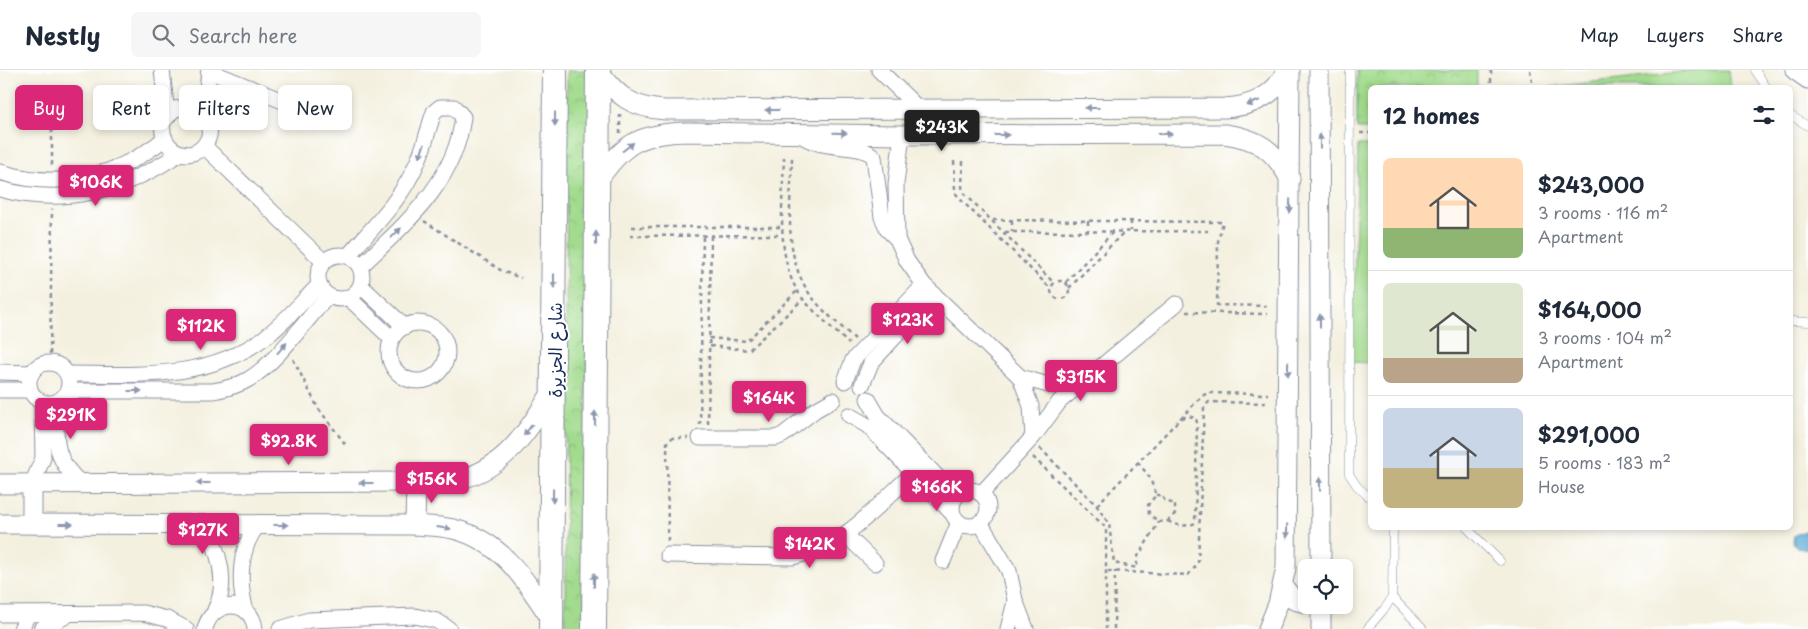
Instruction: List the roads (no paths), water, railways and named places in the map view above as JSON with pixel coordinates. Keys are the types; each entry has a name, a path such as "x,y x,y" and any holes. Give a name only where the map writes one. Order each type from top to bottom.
{"main road":[{"name":"شارع الجزيرة","path":"551,624 555,70"},
{"path":"596,627 596,183 598,70"}],"street":[{"path":"162,70 164,85"},
{"path":"208,85 209,70 278,99"},
{"path":"598,70 610,87 627,100 646,109 688,110 1242,107 1258,101 1272,92 1289,70"},
{"path":"880,70 919,109"},
{"path":"1268,629 1284,586 1286,568 1290,179 1289,70"},
{"path":"1319,70 1321,559"},
{"path":"1795,70 1808,79"},
{"path":"348,256 360,267 363,280 361,286 348,298 335,298 324,290 319,269 331,257 348,256 384,215 406,184 422,151 434,112 447,105 454,106 463,117 462,129 436,189 415,215 360,267"},
{"path":"1224,134 1225,108"},
{"path":"688,110 688,132"},
{"path":"162,130 164,139 170,148 180,153"},
{"path":"0,189 52,197 98,192 148,173 180,153 197,151 204,146 209,137 210,130"},
{"path":"596,183 612,159 634,142 660,133 688,132 797,132 902,135 1224,134 1245,137 1264,146 1280,160 1290,179"},
{"path":"797,132 807,141 819,145 854,148 870,153 875,162 876,185 882,218 896,239 907,261 929,290 1020,377 1031,406 1029,441"},
{"path":"896,239 896,193 902,135"},
{"path":"0,172 52,181 93,177 112,171 142,156 164,139"},
{"path":"204,146 324,262"},
{"path":"52,181 52,197"},
{"path":"361,286 405,327"},
{"path":"68,391 70,382 68,374 57,364 50,362 36,367 29,381 30,390 35,397 49,402 68,391 213,391 231,388 249,380 264,368 286,344 324,290"},
{"path":"68,374 166,374 207,365 247,348 264,338 324,290"},
{"path":"929,290 853,360 845,381 836,388 833,400 838,410 868,426 956,518 970,526 985,518 988,505 981,494 968,490 956,496 952,507 956,518 943,561"},
{"path":"849,415 860,413 867,404 865,392 871,363 929,290"},
{"path":"348,298 392,339"},
{"path":"981,494 1076,386 1171,308"},
{"path":"416,323 427,325 438,331 444,340 447,351 445,363 439,372 429,379 418,381 401,375 391,362 389,350 392,339 405,327 416,323"},
{"path":"0,372 32,373"},
{"path":"1020,377 1048,385 1076,386"},
{"path":"845,381 854,381 865,392 878,416 956,496"},
{"path":"0,484 416,482 456,480 484,470 509,453 529,430 554,389"},
{"path":"0,390 30,390"},
{"path":"704,438 776,438 784,435 815,410 833,400"},
{"path":"49,402 56,446 60,457 65,467 81,483"},
{"path":"32,524 32,484 43,458 49,402"},
{"path":"668,555 793,557 821,549 846,535 912,473"},
{"path":"415,525 416,482"},
{"path":"980,522 1009,571 1015,600 1026,629"},
{"path":"0,524 415,525 454,529 482,540 512,565 525,580 551,624"},
{"path":"203,524 213,542 220,563 220,592 214,612 205,629"},
{"path":"251,619 242,592 242,564 246,542 258,525"},
{"path":"846,535 875,563"},
{"path":"220,563 242,564"},
{"path":"1284,586 1294,600 1298,601"},
{"path":"1008,629 1015,600"},
{"path":"167,619 190,619 231,606 251,619 282,628 298,622 321,619 426,617 437,621 449,629"},
{"path":"0,614 143,613 167,619 186,629"},
{"path":"22,629 28,614"},
{"path":"41,629 71,614"},
{"path":"1321,614 1321,629"},
{"path":"404,618 425,629"}],"lane":[{"path":"1350,70 1349,474 1357,486 1368,496"},
{"path":"1755,70 1765,85"},
{"path":"1793,117 1808,126"},
{"path":"1793,321 1808,322"},
{"path":"1367,629 1392,597 1393,530"},
{"path":"1469,530 1500,561"},
{"path":"1392,597 1423,629"},
{"path":"1373,622 1380,629"}],"water":[{"path":"1808,530 1808,550 1797,548 1793,542 1794,535"}]}
